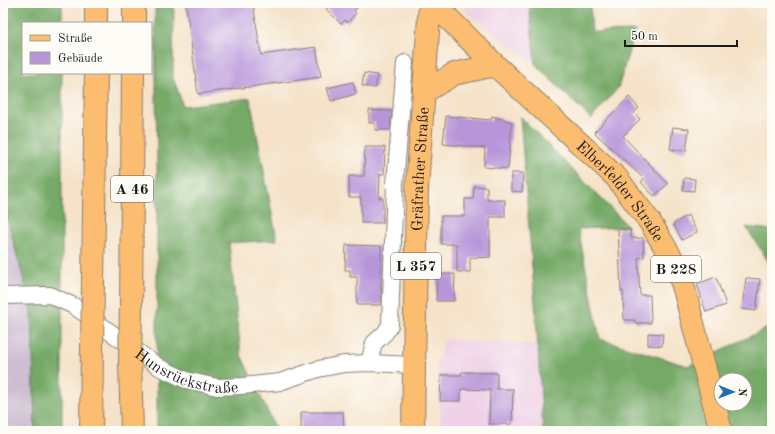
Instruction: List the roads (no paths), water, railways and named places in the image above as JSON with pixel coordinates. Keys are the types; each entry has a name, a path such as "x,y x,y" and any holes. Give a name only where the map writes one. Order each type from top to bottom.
{"main road":[{"path":"96,3 96,22"},
{"path":"134,3 134,22"},
{"name":"Elberfelder Straße","path":"431,3 616,177 650,222 671,257 683,286 721,431"},
{"name":"Gräfrather Straße","path":"413,431 417,188 431,3"},
{"path":"424,92 454,74 495,64"},
{"name":"A 46","path":"91,431 96,74"},
{"name":"A 46","path":"132,431 130,363 133,74"}],"street":[{"name":"Gräfrather Straße","path":"369,363 374,343 386,332 390,325 395,184 405,63"},
{"name":"Hunsrückstraße","path":"3,296 50,296 74,306 159,367 186,380 217,387 280,382 318,369 344,364 413,364"}]}
